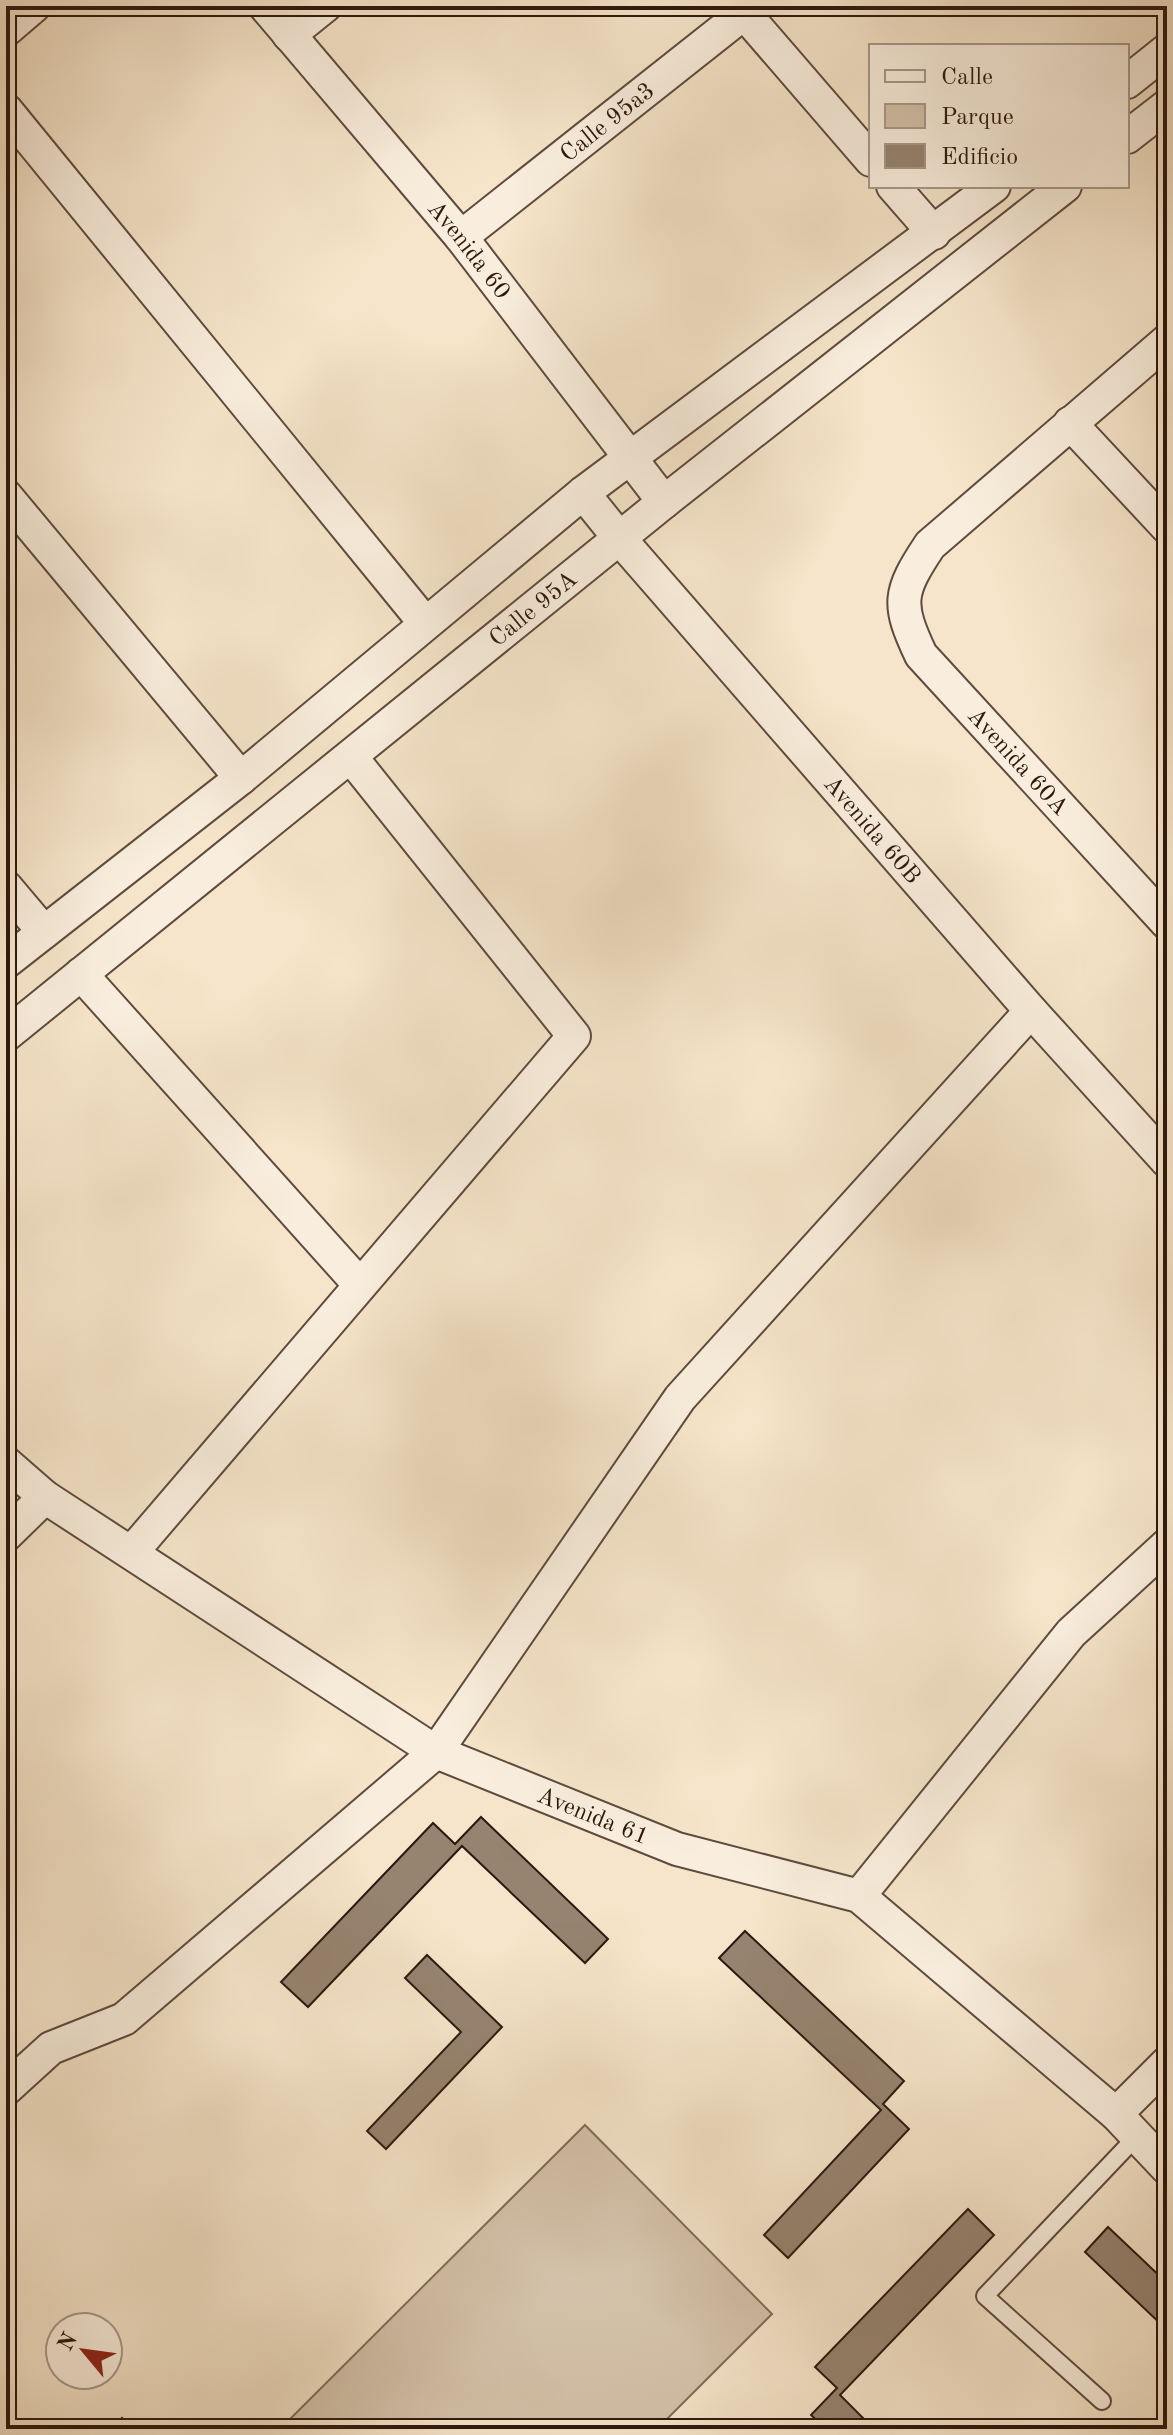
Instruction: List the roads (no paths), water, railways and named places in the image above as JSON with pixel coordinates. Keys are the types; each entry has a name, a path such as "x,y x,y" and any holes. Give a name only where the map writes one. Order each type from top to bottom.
{"street":[{"path":"6,30 34,6"},
{"name":"Avenida 60","path":"265,6 461,237 664,502"},
{"path":"289,35 325,6"},
{"path":"745,8 869,158"},
{"name":"Calle 95a3","path":"461,237 745,8"},
{"path":"1129,80 1167,50"},
{"path":"1129,135 1167,106"},
{"path":"6,110 425,623"},
{"path":"895,188 934,233"},
{"path":"6,962 241,778 583,493 991,188"},
{"name":"Calle 95A","path":"6,1035 664,502 1062,188"},
{"path":"1167,341 1070,423 1167,527"},
{"name":"Avenida 60A","path":"1070,423 930,545 908,584 903,606 908,627 921,655 1167,923"},
{"name":"Avenida 60B","path":"583,493 1031,1011 1167,1161"},
{"path":"6,496 241,778"},
{"path":"132,1552 574,1036 351,757"},
{"path":"6,887 44,932"},
{"path":"81,974 360,1285"},
{"path":"6,2089 51,2048 124,2019 436,1752 680,1398 1031,1011"},
{"name":"Avenida 61","path":"6,1463 45,1497 436,1752 677,1849 859,1896 1126,2125 1167,2168"},
{"path":"6,1535 45,1497"},
{"path":"859,1896 1071,1633 1167,1545"},
{"path":"1126,2125 1167,2063"}],"lane":[{"path":"1102,2401 985,2296 1126,2125"}]}
